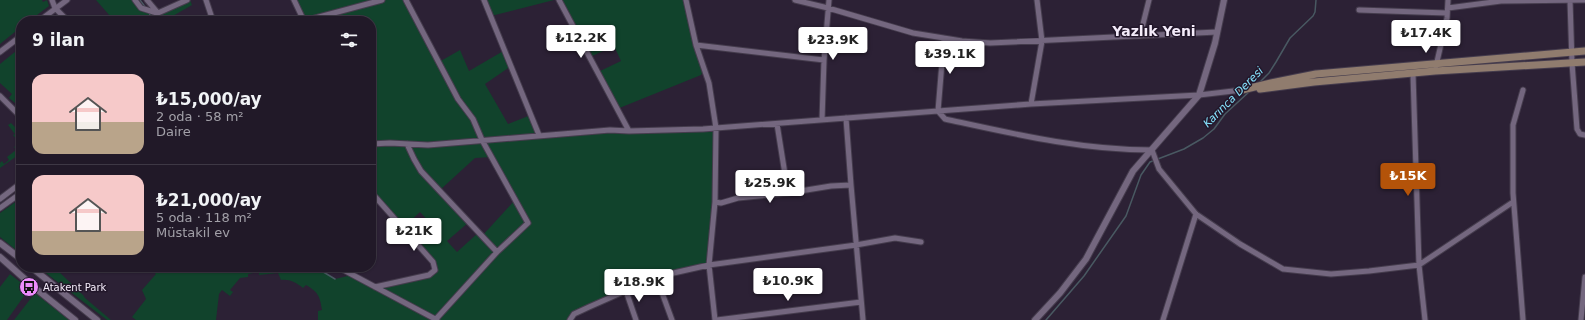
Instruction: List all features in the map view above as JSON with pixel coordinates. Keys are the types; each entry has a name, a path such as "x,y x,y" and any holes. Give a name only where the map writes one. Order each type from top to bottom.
{"main road":[{"path":"1242,90 1316,74 1585,51"},
{"path":"1269,85 1435,71 1585,62"}],"street":[{"path":"52,0 55,8 63,16"},
{"path":"45,16 67,0"},
{"path":"135,0 141,8 158,13 187,0"},
{"path":"147,0 158,13"},
{"path":"206,0 212,16"},
{"path":"294,0 302,16"},
{"path":"323,16 382,0"},
{"path":"347,272 436,320 497,252 528,223 482,140 473,119 458,99 406,0"},
{"path":"484,0 539,135"},
{"path":"560,0 629,130"},
{"path":"686,0 696,45 709,83 716,128 715,202 709,265 716,320 861,302"},
{"path":"795,0 913,33 990,43 1217,32"},
{"path":"822,120 824,60 830,0"},
{"path":"1031,104 1042,41 1037,0"},
{"path":"1140,36 1149,0"},
{"path":"1035,320 1060,293 1086,259 1133,171 1153,153 1199,95 1217,32 1224,0"},
{"path":"1435,71 1448,0"},
{"path":"1359,10 1447,10 1501,1 1585,0"},
{"path":"1570,1 1572,62 1577,129 1580,134 1585,135"},
{"path":"944,38 938,111 945,119 1048,141 1153,153"},
{"path":"0,52 16,40"},
{"path":"696,45 824,60"},
{"path":"1413,74 1419,265 1425,320"},
{"path":"376,144 428,145 610,130 716,128 1031,104 1199,95 1242,90"},
{"path":"1523,90 1513,126 1513,202 1523,320"},
{"path":"0,96 16,112"},
{"path":"846,118 863,320"},
{"path":"777,124 788,193"},
{"path":"407,144 422,171 497,252"},
{"path":"1153,153 1158,165 1196,214 1240,244 1283,269 1331,274 1419,265 1513,202"},
{"path":"715,202 721,203 738,198 788,193 831,186 851,185"},
{"path":"0,199 16,187"},
{"path":"0,208 16,197"},
{"path":"375,287 429,275 435,270 433,262 376,198"},
{"path":"1163,320 1196,214"},
{"path":"569,320 574,314 589,307 669,274 709,265 856,245 895,238 921,242"},
{"path":"0,243 16,255"},
{"path":"0,258 16,271"},
{"path":"17,272 76,320"},
{"path":"37,272 97,320"},
{"path":"1581,320 1585,277"},
{"path":"657,279 672,320"},
{"path":"626,291 636,320"}],"green space":[{"path":"0,0 42,0 43,2 47,0 49,6 36,16 16,16 16,31 0,44"},
{"path":"96,0 135,0 141,8 158,13 187,0 190,0 192,5 173,16 110,16"},
{"path":"294,0 406,0 439,62 460,50 469,71 505,50 511,66 485,84 508,124 531,115 539,135 716,128 717,159 709,265 669,274 589,307 570,320 318,320 318,311 322,310 316,292 306,285 303,288 292,281 281,280 278,273 259,275 259,272 323,272 335,279 352,275 375,287 429,275 435,270 433,262 418,245 436,229 420,212 403,228 376,198 376,16 302,16","holes":["492,157 515,200 482,236 479,232 457,252 447,241 469,222 440,190 475,158"]},
{"path":"484,0 554,0 491,16"},
{"path":"560,0 686,0 704,69 701,75 617,109 598,72 621,61 614,46 590,57"},
{"path":"16,51 16,104 9,98 12,94 0,83 0,64"},
{"path":"11,123 16,128 16,139 13,135 15,134 8,125"},
{"path":"16,150 16,157 0,168 0,163 2,161 4,164 9,160 7,157"},
{"path":"16,202 16,250 0,237 0,213"},
{"path":"45,272 59,272 85,298 111,320 107,320"},
{"path":"153,272 259,272 248,274 248,277 240,278 230,290 233,292 230,296 222,290 219,294 216,320 136,320 132,317 146,299 142,290 156,274"},
{"path":"10,274 29,289 7,320 0,320 0,287"},
{"path":"35,293 69,320 14,320"}],"waterway":[{"path":"140,0 146,8"},
{"name":"Karınca Deresi","path":"1259,83 1269,73 1290,38 1313,16 1315,12 1316,0"},
{"name":"Karınca Deresi","path":"1046,320 1084,276 1126,216 1141,175 1150,162 1184,149 1203,138 1214,129 1225,114 1250,91"},
{"path":"323,272 335,279"}],"place":[{"name":"Atakent Park","path":"29,287"}],"district":[{"name":"Yazlık Yeni","path":"1154,31"}]}
